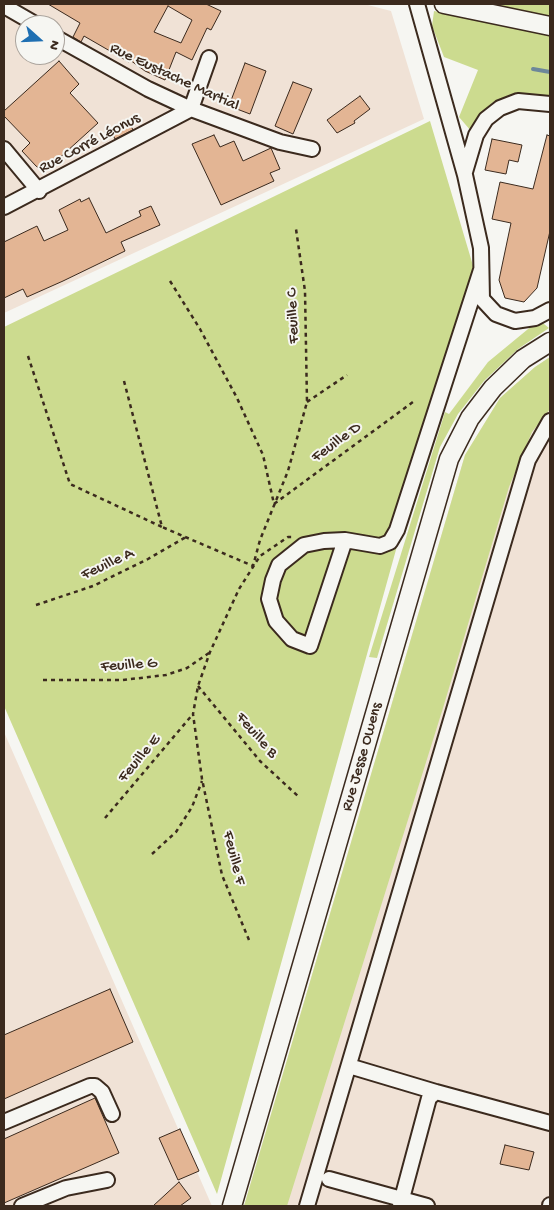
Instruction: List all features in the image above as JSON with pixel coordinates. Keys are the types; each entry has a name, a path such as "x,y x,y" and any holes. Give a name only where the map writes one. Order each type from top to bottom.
{"main road":[{"path":"444,4 550,26"},
{"name":"Rue Jesse Owens","path":"232,1206 449,459 470,418 493,388 524,358 550,342"}],"street":[{"path":"417,4 465,175 481,248 482,298 496,314 515,321 535,318 550,310"},
{"path":"4,6 20,15"},
{"name":"Rue Eustache Martial","path":"65,43 148,89 191,110 280,142 312,148"},
{"path":"191,110 209,58"},
{"path":"465,175 476,135 486,119 500,108 518,101 550,104"},
{"name":"Rue Corré Léonus","path":"4,207 39,191 191,110"},
{"path":"4,149 39,191"},
{"path":"345,540 310,646 292,639 276,621 270,599 273,580 279,565 304,545 324,540 345,540 380,546 390,542 397,530 480,270"},
{"path":"306,1206 528,460 550,421"},
{"path":"349,1066 550,1124"},
{"path":"4,1122 90,1086 95,1086 102,1092 112,1114"},
{"path":"401,1203 429,1098 436,1092"},
{"path":"329,1179 401,1203 427,1206"},
{"path":"22,1206 66,1188 107,1180"}],"path":[{"name":"Feuille C","path":"253,566 274,504 288,471 307,402 306,291 296,229"},
{"path":"170,281 200,329 237,398 263,455 274,504"},
{"path":"28,356 70,484 162,527 253,566"},
{"path":"307,402 347,375"},
{"path":"124,380 162,527"},
{"name":"Feuille D","path":"274,504 413,402"},
{"name":"Feuille A","path":"36,605 93,586 148,559 186,537"},
{"path":"193,714 198,686 222,622 253,566 275,545 288,537 294,537"},
{"name":"Feuille G","path":"43,680 123,680 166,675 186,668 210,652"},
{"name":"Feuille B","path":"198,686 260,761 300,798"},
{"name":"Feuille F","path":"193,714 202,779 222,875 249,940"},
{"name":"Feuille E","path":"106,818 193,714"},
{"path":"152,854 176,832 192,807 202,779"}],"shaded area":[{"path":"4,4 364,4 391,11 424,119 4,313"},
{"path":"550,357 550,1206 244,1206 465,455 500,398 535,367"},
{"path":"4,732 212,1206 4,1206"}],"green space":[{"path":"489,4 550,4 550,16 536,13"},
{"path":"434,11 550,36 550,98 527,93 510,95 492,103 479,116 471,131 459,117 478,70 444,57 432,26"},
{"path":"430,121 474,269 217,1194 4,706 4,327"},
{"path":"539,320 549,328 518,349 484,381 458,414 440,447 377,658 369,657 445,412 449,414 488,362"},
{"path":"550,357 550,409 532,432 509,487 443,708 287,1206 244,1206 465,455 500,398 535,367"}],"building":[{"path":"48,4 206,4 221,11 211,30 207,28 192,60 176,52 165,80 145,71 130,60 129,62 84,36 81,42 73,37 80,23","holes":["168,6 192,20 181,43 154,32"]},
{"path":"245,63 266,71 250,114 229,106"},
{"path":"55,65 62,65 79,84 70,93 98,123 44,172 22,151 30,143 4,116 4,111"},
{"path":"293,82 312,89 293,134 275,126"},
{"path":"360,96 370,109 354,121 355,123 337,133 327,120"},
{"path":"129,122 133,130 115,139 111,131"},
{"path":"214,135 220,147 234,141 243,161 271,148 280,169 270,173 274,181 221,205 192,144"},
{"path":"547,135 550,136 550,231 537,288 524,302 505,298 499,280 511,223 492,219 500,182 533,189"},
{"path":"492,139 522,145 518,162 509,160 506,174 485,170"},
{"path":"89,198 106,233 141,216 139,211 151,206 160,225 121,242 125,251 63,281 27,297 23,289 4,298 4,242 37,226 44,241 68,230 59,210 80,199 81,202"},
{"path":"110,989 133,1042 4,1099 4,1035"},
{"path":"95,1098 119,1153 4,1203 4,1139"},
{"path":"180,1129 199,1171 178,1180 159,1138"},
{"path":"505,1145 534,1152 529,1170 500,1164"},
{"path":"179,1182 191,1198 180,1206 153,1206"}],"waterway":[{"path":"533,69 550,72"}]}
